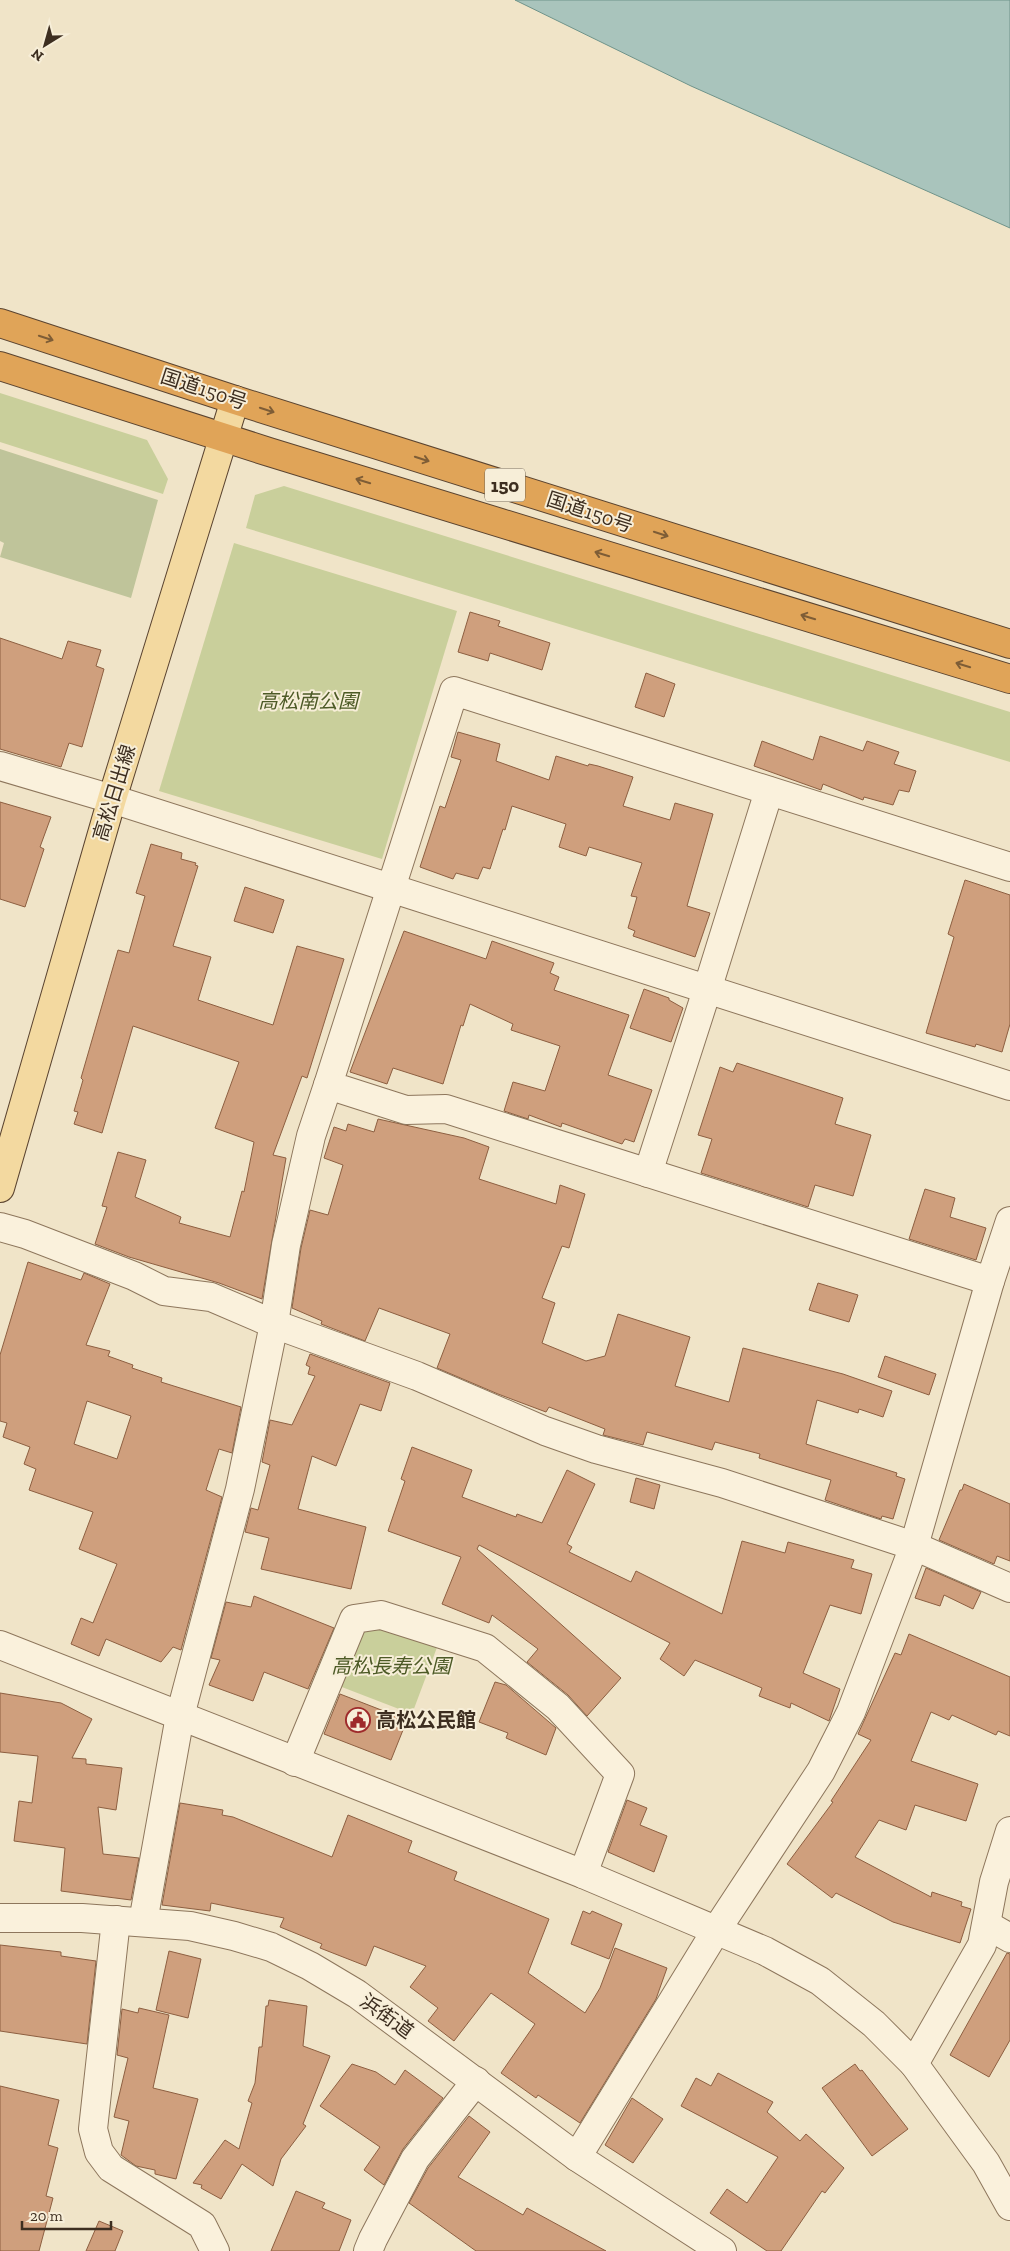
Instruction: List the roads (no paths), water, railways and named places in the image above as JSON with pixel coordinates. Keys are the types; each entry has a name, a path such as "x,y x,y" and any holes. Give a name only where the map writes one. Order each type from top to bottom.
{"highway":[{"name":"国道150号","path":"0,323 235,400 1010,644"},
{"name":"国道150号","path":"0,366 224,438 1010,679"}],"main road":[{"name":"高松日出線","path":"0,1188 112,799 235,400"}],"street":[{"path":"143,1922 180,1716 240,1489 274,1324 286,1245 311,1136 454,691 1010,867"},
{"path":"0,766 112,799 1010,1086"},
{"path":"648,1173 708,990 769,791"},
{"path":"328,1085 406,1110 446,1109 990,1281"},
{"path":"577,2157 717,1929 821,1771 850,1712 914,1546 990,1281 1010,1221"},
{"path":"0,1227 71,1251 134,1276 164,1291 211,1297 274,1324 417,1376 545,1431 596,1449 722,1483 914,1546 1010,1588"},
{"path":"295,1762 354,1619 381,1615 485,1648 558,1707 620,1774 584,1874"},
{"path":"0,1645 584,1874 765,1951 820,1982 874,2024 914,2064 986,2163 1010,2206"},
{"path":"914,2064 982,1945 998,1931 994,1882 1010,1831"},
{"name":"浜街道","path":"0,1918 116,1920 190,1926 270,1947 310,1966 357,1994 577,2157 722,2251"},
{"path":"116,1920 94,2129 98,2152 111,2168 202,2225 215,2251"},
{"path":"368,2251 415,2159 476,2082"}],"water":[{"path":"515,0 1010,0 1010,228 691,86"}],"place":[{"name":"高松公民館","path":"358,1720"}],"park label":[{"name":"高松南公園","path":"308,701"},
{"name":"高松長寿公園","path":"391,1666"}]}
